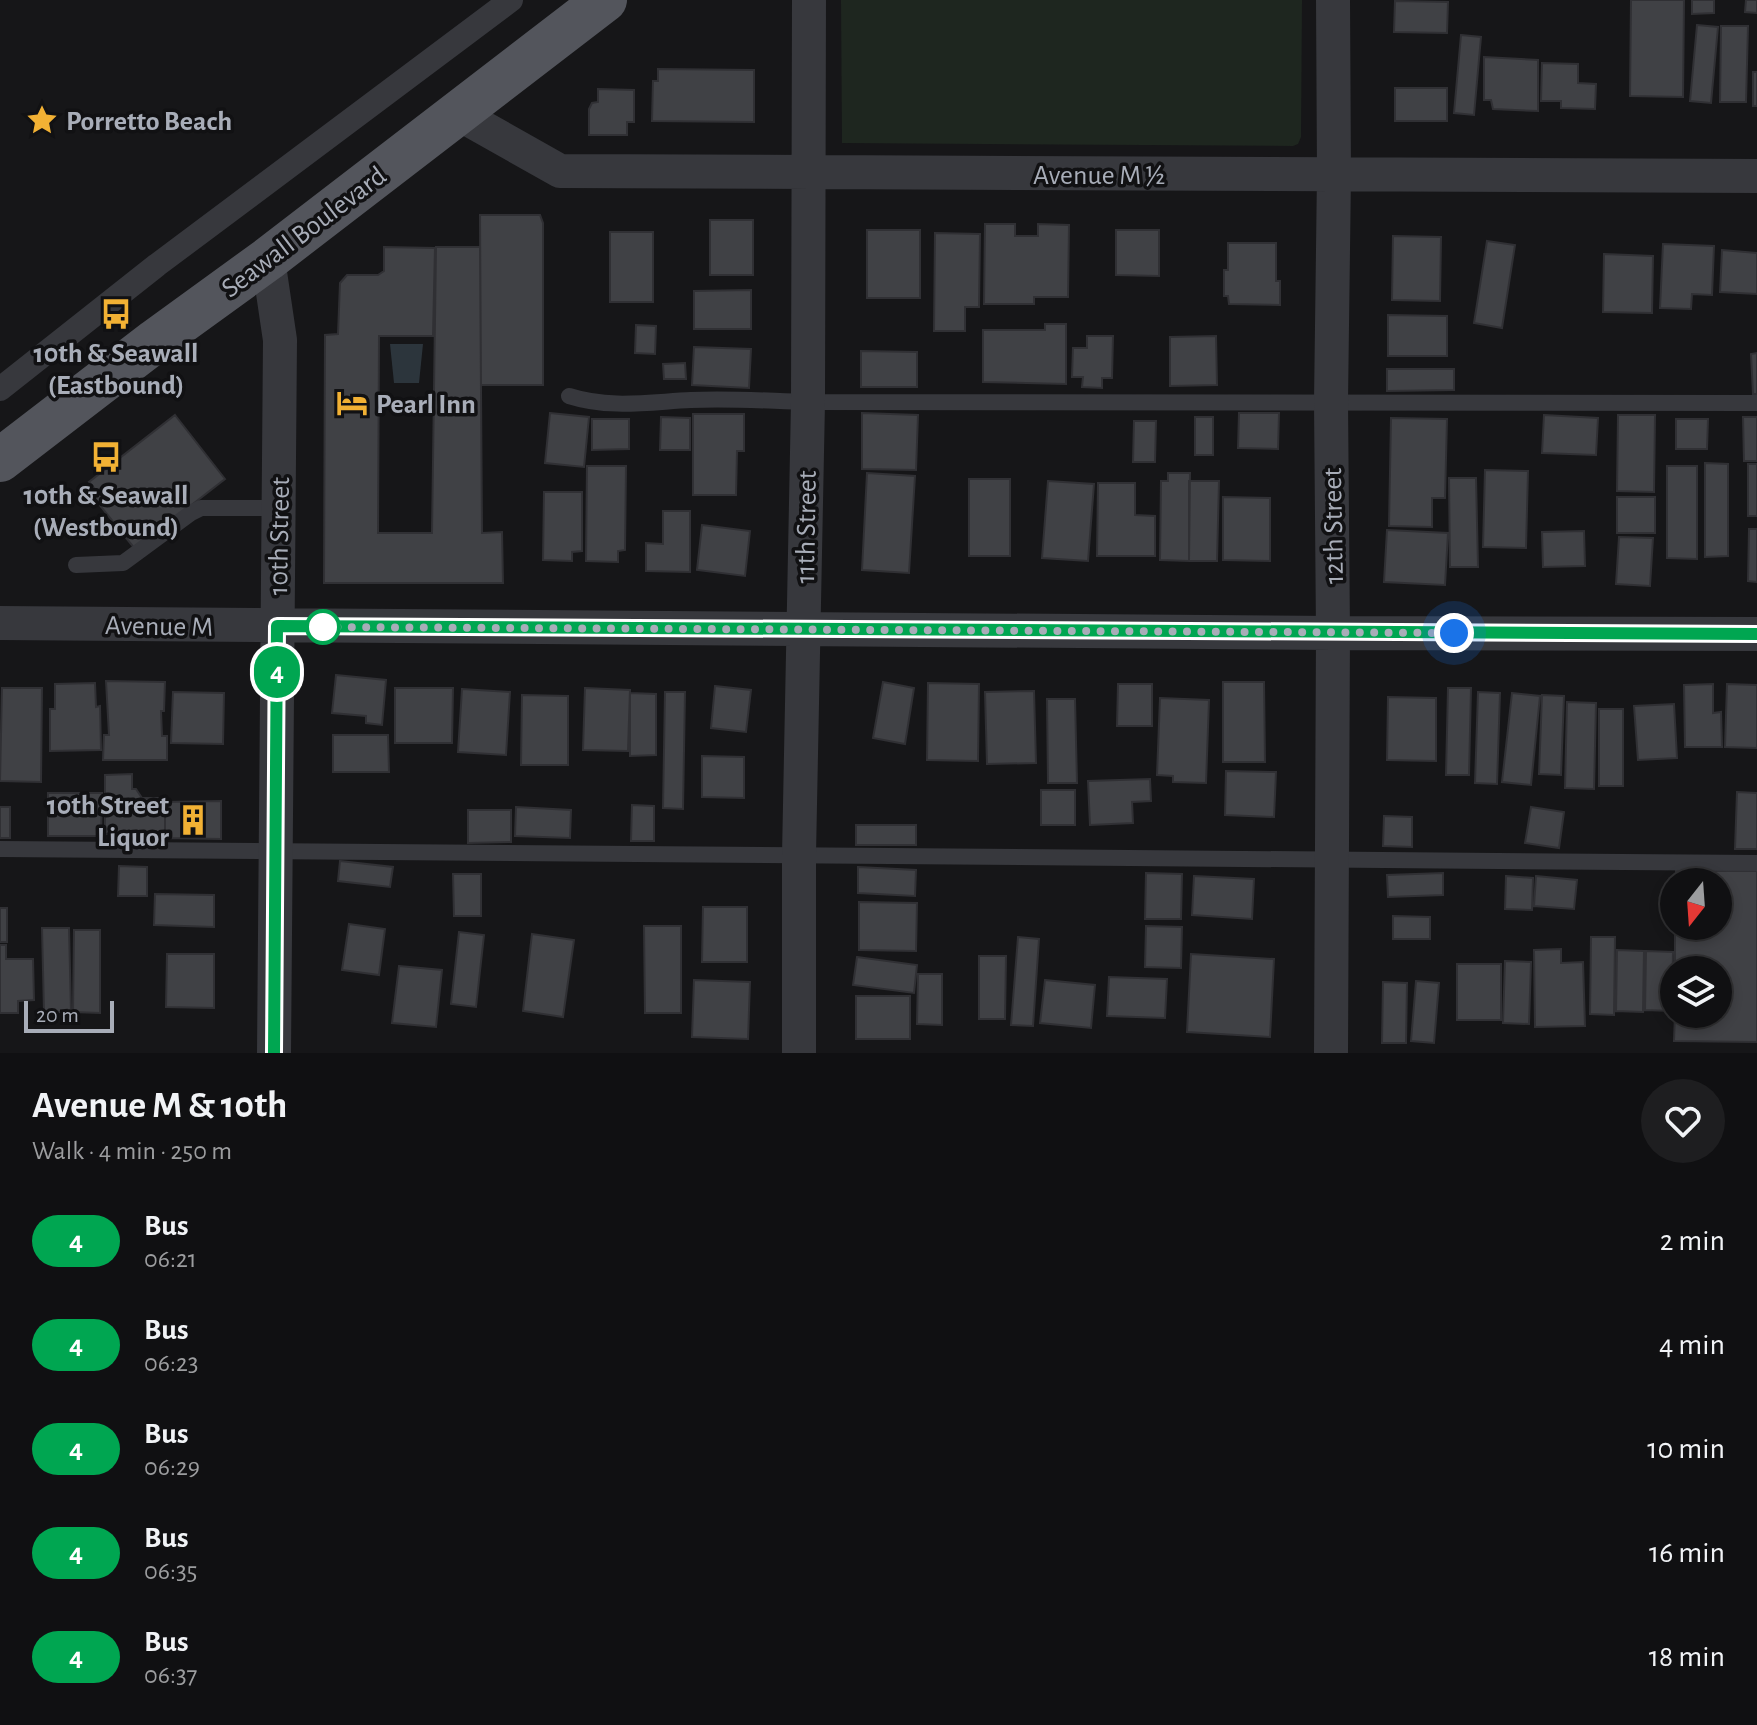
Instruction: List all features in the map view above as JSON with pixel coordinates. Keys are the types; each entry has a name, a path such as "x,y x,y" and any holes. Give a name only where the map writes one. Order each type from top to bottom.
{"main road":[{"name":"Seawall Boulevard","path":"0,460 605,0"}],"street":[{"path":"0,389 157,265 511,0"},
{"name":"11th Street","path":"799,1053 799,855 808,402 809,0"},
{"name":"12th Street","path":"1331,1053 1333,0"},
{"name":"Avenue M ½","path":"457,113 560,171 1757,176"},
{"name":"10th Street","path":"268,259 280,340 274,1053"},
{"name":"Avenue M","path":"0,623 1757,634"}],"lane":[{"path":"569,396 605,404 693,400 1757,403"},
{"path":"76,565 123,563 201,508 278,508"},
{"path":"0,849 1757,863"}],"shaded area":[{"path":"841,0 1302,0 1301,137 1298,144 1293,146 842,143"},
{"path":"390,344 423,344 419,383 394,383"}],"building":[{"path":"1631,0 1684,0 1683,97 1630,96"},
{"path":"1692,0 1714,0 1714,13 1692,14"},
{"path":"1746,0 1757,0 1757,13 1745,12"},
{"path":"1395,1 1448,2 1447,33 1394,32"},
{"path":"1697,25 1718,27 1711,103 1690,101"},
{"path":"1721,26 1748,26 1746,102 1720,102"},
{"path":"1461,35 1481,37 1474,115 1454,113"},
{"path":"1484,57 1538,60 1538,111 1493,109 1491,100 1484,100"},
{"path":"1542,63 1578,64 1578,83 1596,84 1595,109 1561,108 1561,101 1541,101"},
{"path":"658,69 754,70 754,122 652,121 653,81 658,81"},
{"path":"1753,72 1757,72 1757,106 1753,106"},
{"path":"1395,88 1447,88 1447,121 1395,121"},
{"path":"598,89 634,90 634,122 627,122 627,135 589,135 589,109 592,103 598,102"},
{"path":"480,215 540,215 543,223 543,385 481,385"},
{"path":"710,220 753,220 753,275 710,275"},
{"path":"985,224 1015,224 1015,236 1038,236 1038,224 1069,225 1068,297 1034,297 1034,304 984,304"},
{"path":"867,230 920,230 920,298 867,298"},
{"path":"1116,230 1159,230 1159,276 1116,275"},
{"path":"610,232 653,232 653,302 610,302"},
{"path":"935,233 980,234 979,307 965,307 965,331 934,331"},
{"path":"1393,236 1441,237 1440,301 1392,300"},
{"path":"1487,241 1515,245 1502,328 1474,323"},
{"path":"1228,243 1276,243 1276,281 1280,281 1280,305 1229,304 1228,296 1224,296"},
{"path":"1663,244 1714,246 1712,295 1692,294 1691,309 1660,308"},
{"name":"Pearl Inn","path":"384,247 435,248 433,336 379,336 378,533 432,533 436,247 480,247 482,533 502,532 503,583 324,583 325,335 338,334 340,283 347,275 378,275 384,271"},
{"path":"1722,250 1757,253 1757,294 1720,292"},
{"path":"1604,254 1653,256 1652,313 1603,312"},
{"path":"751,290 751,329 694,329 694,291"},
{"path":"1388,315 1447,316 1447,356 1388,356"},
{"path":"1045,324 1066,324 1066,384 983,382 983,330 1045,330"},
{"path":"636,325 656,326 655,354 635,353"},
{"path":"1087,336 1113,336 1112,378 1102,378 1102,388 1082,387 1083,377 1072,377 1073,348 1087,348"},
{"path":"1216,336 1217,385 1170,386 1170,337"},
{"path":"694,347 751,349 749,388 692,385"},
{"path":"861,351 917,352 917,387 861,387"},
{"path":"1757,353 1757,394 1753,394 1751,354"},
{"path":"685,363 686,379 664,379 663,364"},
{"path":"1387,369 1454,369 1454,390 1387,391"},
{"path":"550,413 589,417 584,467 545,463"},
{"path":"862,413 918,415 916,470 862,469"},
{"path":"1239,413 1279,413 1278,449 1238,448"},
{"path":"693,414 744,414 744,451 737,451 736,495 693,495"},
{"path":"175,415 225,479 135,549 90,493 95,489 89,482"},
{"path":"1544,415 1598,418 1596,455 1542,453"},
{"path":"1618,415 1655,415 1654,492 1617,491"},
{"path":"661,417 690,418 690,450 660,450"},
{"path":"1195,417 1213,417 1213,455 1195,455"},
{"path":"1743,417 1757,417 1757,461 1744,461"},
{"path":"1391,418 1447,419 1445,498 1432,498 1432,527 1389,526"},
{"path":"592,419 629,419 629,449 592,450"},
{"path":"1676,419 1708,419 1707,449 1676,449"},
{"path":"1134,421 1156,421 1155,462 1133,462"},
{"path":"1705,463 1728,464 1728,556 1705,557"},
{"path":"1748,464 1757,464 1757,516 1748,516"},
{"path":"587,466 626,466 625,550 618,551 618,562 586,561"},
{"path":"1667,466 1697,466 1697,559 1667,558"},
{"path":"1485,470 1528,471 1526,548 1483,547"},
{"path":"867,473 915,476 909,573 862,570"},
{"path":"1168,473 1190,473 1189,561 1160,560 1161,481 1168,481"},
{"path":"1449,478 1476,478 1478,567 1450,567"},
{"path":"969,479 1010,479 1010,556 969,556"},
{"path":"1048,481 1094,484 1088,561 1042,558"},
{"path":"1189,481 1219,481 1217,561 1189,561"},
{"path":"1098,483 1135,483 1135,515 1155,516 1155,556 1097,556"},
{"path":"544,492 582,492 582,551 572,552 572,561 543,560"},
{"path":"1223,497 1270,498 1270,561 1223,560"},
{"path":"1617,497 1655,497 1655,533 1617,533"},
{"path":"663,511 690,511 690,572 646,571 646,543 663,544"},
{"path":"702,525 750,531 745,576 697,570"},
{"path":"1749,529 1757,529 1757,582 1748,581"},
{"path":"1387,530 1448,533 1445,585 1384,582"},
{"path":"1584,531 1585,566 1543,567 1542,532"},
{"path":"1619,537 1653,538 1650,586 1616,584"},
{"path":"336,675 386,680 382,725 366,723 366,716 332,713"},
{"path":"106,681 165,682 164,711 161,711 162,736 167,736 167,760 103,760 104,735 109,735"},
{"path":"883,682 914,688 905,744 873,738"},
{"path":"1223,682 1264,682 1265,762 1223,762"},
{"path":"95,683 96,707 100,706 101,750 50,751 50,709 55,709 55,684"},
{"path":"928,683 979,684 978,761 927,760"},
{"path":"1118,684 1152,684 1152,726 1117,726"},
{"path":"1713,684 1713,713 1721,712 1722,747 1685,747 1684,685"},
{"path":"1727,684 1757,685 1757,748 1725,747"},
{"path":"715,686 751,690 746,732 711,728"},
{"path":"2,688 42,688 41,782 0,781"},
{"path":"395,688 453,688 452,743 395,743"},
{"path":"585,688 630,690 628,751 583,750"},
{"path":"1448,688 1471,688 1469,775 1446,775"},
{"path":"462,689 510,692 506,755 458,752"},
{"path":"1034,691 1036,763 987,764 985,692"},
{"path":"173,692 224,693 223,744 171,743"},
{"path":"665,692 685,692 683,809 663,808"},
{"path":"1478,692 1500,693 1497,784 1475,783"},
{"path":"630,693 656,694 656,755 630,756"},
{"path":"1512,693 1540,696 1531,785 1502,782"},
{"path":"522,695 568,696 568,765 521,765"},
{"path":"1542,695 1564,696 1561,775 1539,774"},
{"path":"1388,697 1436,698 1436,761 1387,760"},
{"path":"1160,698 1209,700 1206,783 1173,782 1173,776 1157,775"},
{"path":"1047,699 1075,699 1077,783 1048,783"},
{"path":"1567,702 1596,703 1594,789 1565,788"},
{"path":"1674,704 1677,758 1638,760 1634,706"},
{"path":"1599,709 1623,709 1623,786 1599,786"},
{"path":"333,735 388,735 389,772 333,772"},
{"path":"702,756 744,757 744,798 702,797"},
{"path":"1226,771 1276,772 1274,817 1225,815"},
{"path":"132,774 132,789 136,789 142,798 165,798 165,838 149,839 148,834 105,834 105,775"},
{"path":"1150,779 1151,801 1132,802 1133,823 1090,825 1088,781"},
{"path":"1041,790 1075,790 1075,825 1041,825"},
{"path":"1737,792 1757,793 1757,849 1735,849"},
{"path":"48,793 102,793 101,836 48,836"},
{"name":"10th Street Liquor","path":"221,801 221,839 165,838 165,802"},
{"path":"632,805 654,806 654,841 631,841"},
{"path":"0,807 10,807 10,838 0,838"},
{"path":"516,807 571,810 570,838 515,836"},
{"path":"1531,807 1564,812 1559,848 1525,843"},
{"path":"468,810 511,810 511,842 468,843"},
{"path":"1384,816 1412,817 1412,847 1383,846"},
{"path":"856,825 916,825 916,845 856,845"},
{"path":"340,861 393,867 390,887 338,881"},
{"path":"119,866 147,867 147,896 118,896"},
{"path":"858,867 916,870 915,896 858,893"},
{"path":"1732,871 1757,871 1757,1042 1674,1041 1674,1028 1732,1028 1732,956 1675,956 1675,940 1732,940"},
{"path":"1146,873 1182,874 1181,919 1145,919"},
{"path":"1443,873 1443,895 1388,897 1387,875"},
{"path":"453,874 481,874 481,916 454,916"},
{"path":"1194,876 1254,879 1252,919 1192,915"},
{"path":"1506,876 1533,878 1532,910 1505,909"},
{"path":"1536,876 1577,880 1574,909 1534,906"},
{"path":"155,894 214,895 214,927 154,925"},
{"path":"859,902 917,903 916,951 859,950"},
{"path":"703,907 747,907 747,962 702,962"},
{"path":"0,908 7,908 7,942 0,942"},
{"path":"1393,916 1430,917 1430,939 1393,939"},
{"path":"349,924 385,929 379,975 342,970"},
{"path":"644,926 681,926 681,1013 645,1013"},
{"path":"1146,926 1182,927 1181,968 1145,967"},
{"path":"42,928 69,928 71,1012 44,1012"},
{"path":"74,930 100,930 100,1013 73,1012"},
{"path":"459,932 484,935 476,1007 451,1004"},
{"path":"532,934 574,940 563,1017 523,1011"},
{"path":"1018,937 1039,939 1033,1026 1011,1025"},
{"path":"1591,937 1615,937 1614,1015 1590,1014"},
{"path":"0,945 6,945 6,959 33,959 34,1000 18,1001 18,1013 0,1013"},
{"path":"1561,949 1561,963 1583,962 1585,1026 1535,1027 1534,950"},
{"path":"1617,950 1644,951 1643,1012 1616,1011"},
{"path":"1646,951 1673,952 1673,956 1660,956 1660,1011 1645,1010"},
{"path":"167,954 214,954 214,1008 166,1007"},
{"path":"1191,954 1274,959 1270,1037 1187,1032"},
{"path":"979,956 1006,956 1005,1019 979,1019"},
{"path":"857,957 917,965 914,993 853,985"},
{"path":"1505,961 1531,962 1529,1024 1503,1023"},
{"path":"1457,964 1501,964 1501,1020 1457,1020"},
{"path":"399,966 442,970 436,1027 392,1023"},
{"path":"918,974 942,974 942,1025 917,1024"},
{"path":"1109,977 1167,979 1165,1018 1107,1016"},
{"path":"694,980 750,982 748,1039 692,1037"},
{"path":"1045,980 1095,985 1091,1028 1040,1023"},
{"path":"1416,981 1439,983 1434,1043 1411,1041"},
{"path":"1383,982 1407,983 1406,1043 1382,1043"},
{"path":"856,996 910,996 910,1039 856,1039"}],"bus line":[{"name":"4","path":"274,1053 277,626 1757,634"}],"place":[{"name":"Porretto Beach","path":"42,120"},
{"name":"10th & Seawall (Eastbound)","path":"116,314"},
{"name":"Pearl Inn","path":"352,403"},
{"name":"10th & Seawall (Westbound)","path":"106,457"},
{"name":"10th Street Liquor","path":"193,820"}],"route":[{"path":"323,627 1454,633"}]}
